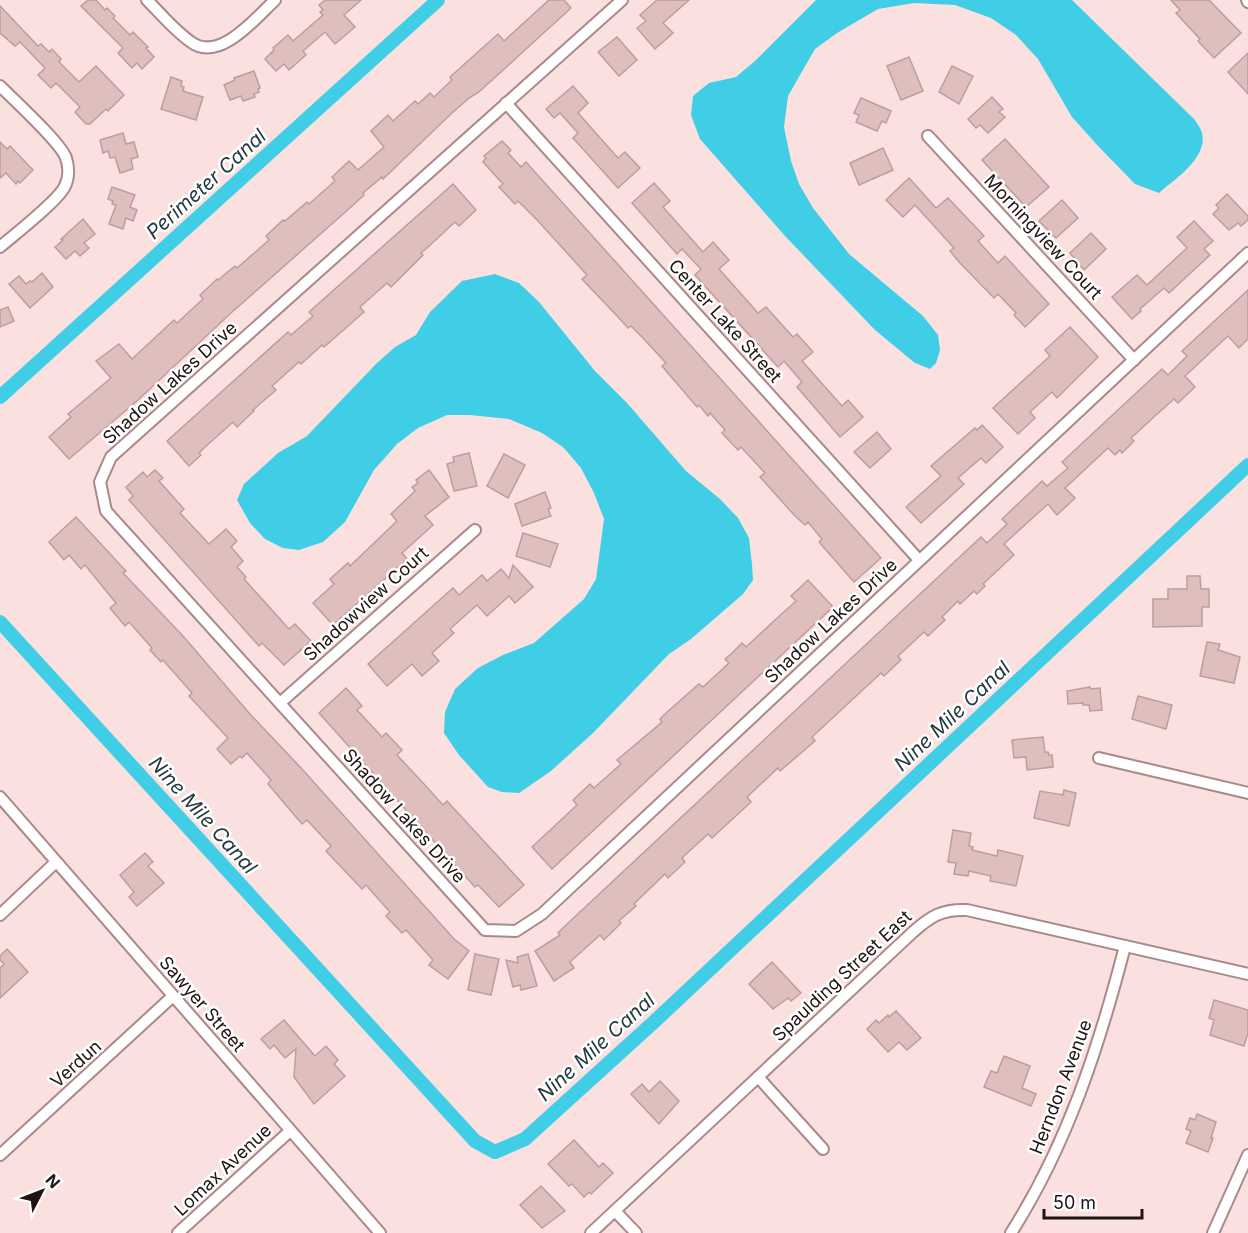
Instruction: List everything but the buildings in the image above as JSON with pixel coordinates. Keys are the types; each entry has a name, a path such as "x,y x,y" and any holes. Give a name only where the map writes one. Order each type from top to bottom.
{"street":[{"path":"147,0 192,44 205,48 219,47 231,39 275,0"},
{"name":"Shadow Lakes Drive","path":"622,0 111,457 100,482 106,511 485,930 516,931 542,914 1248,253"},
{"path":"0,86 58,146 66,158 69,171 65,187 0,247"},
{"name":"Center Lake Street","path":"506,103 919,561"},
{"name":"Morningview Court","path":"928,136 1134,360"},
{"name":"Shadowview Court","path":"280,703 475,530"},
{"path":"1099,758 1248,793"},
{"name":"Sawyer Street","path":"0,797 380,1233"},
{"path":"0,915 56,862"},
{"name":"Spaulding Street East","path":"591,1233 913,932 938,914 951,910 967,910 1248,974"},
{"name":"Herndon Avenue","path":"1011,1233 1052,1160 1075,1108 1095,1055 1125,946"},
{"name":"Verdun","path":"0,1155 173,996"},
{"path":"758,1077 823,1149"},
{"name":"Lomax Avenue","path":"178,1233 290,1131"},
{"path":"1213,1233 1248,1155"},
{"path":"615,1211 636,1233"}],"water":[{"path":"816,0 1072,0 1195,120 1202,133 1203,142 1200,151 1189,167 1159,193 1135,184 1072,117 1038,59 1016,35 991,18 955,5 914,3 878,9 815,49 788,96 784,127 791,161 799,184 813,208 849,254 923,316 938,335 940,350 936,363 930,369 915,363 875,330 786,237 700,139 691,115 693,96 709,83 736,77"},
{"path":"495,274 519,283 539,302 595,371 627,403 686,471 720,499 738,518 749,538 753,580 743,594 691,639 669,654 593,733 551,771 519,793 502,792 488,787 459,755 444,733 445,712 455,689 478,668 534,643 584,599 596,579 604,519 581,468 563,447 542,433 509,419 447,415 418,428 397,444 374,470 345,522 323,542 299,550 283,548 265,539 250,523 237,500 244,484 278,453 307,436 376,364 395,347 416,335 430,312 462,281"}],"waterway":[{"name":"Perimeter Canal","path":"0,397 438,0"},
{"name":"Nine Mile Canal","path":"0,622 475,1141 495,1152 525,1139 656,1020 1248,465"}]}
